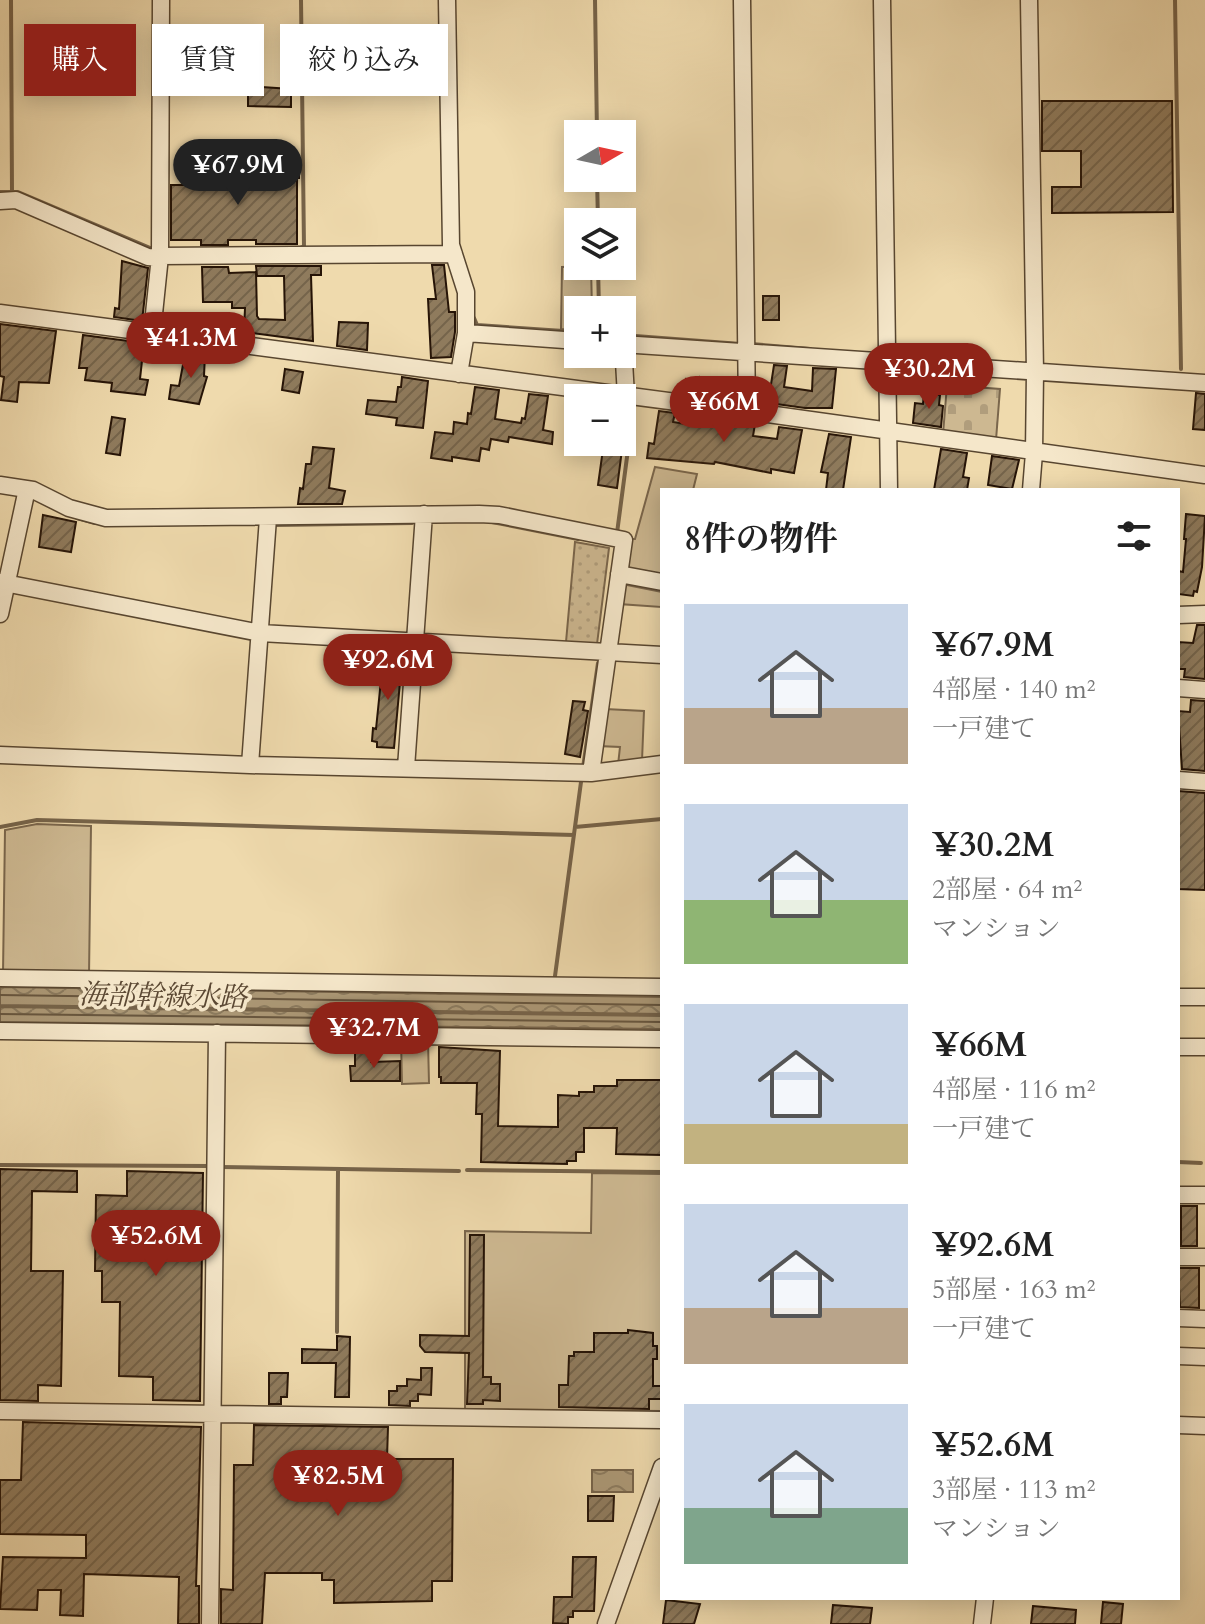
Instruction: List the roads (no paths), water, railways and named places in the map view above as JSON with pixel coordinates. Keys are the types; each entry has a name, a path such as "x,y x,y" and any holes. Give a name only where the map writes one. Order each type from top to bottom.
{"street":[{"path":"152,333 160,257 161,0"},
{"path":"447,0 451,245 466,292 466,333 459,374"},
{"path":"742,0 747,411"},
{"path":"882,0 889,488"},
{"path":"1029,0 1035,372 1031,488"},
{"path":"0,201 16,200 148,257 454,254"},
{"path":"0,313 564,388"},
{"path":"466,333 564,340"},
{"path":"636,345 1205,383"},
{"path":"636,397 1205,475"},
{"path":"0,485 27,489 69,508 106,518 499,515 624,540 591,773"},
{"path":"0,614 4,583 27,489"},
{"path":"406,768 424,514"},
{"path":"250,765 268,518"},
{"path":"619,574 660,582"},
{"path":"4,583 260,633 660,655"},
{"path":"1180,615 1205,614"},
{"path":"1180,688 1205,690"},
{"path":"0,755 591,773 660,764"},
{"path":"1180,780 1205,782"},
{"path":"0,978 660,987"},
{"path":"1180,997 1205,997"},
{"path":"0,1031 660,1039"},
{"path":"210,1624 217,1033"},
{"path":"1180,1047 1205,1047"},
{"path":"1180,1195 1205,1195"},
{"path":"1180,1257 1205,1257"},
{"path":"1180,1318 1205,1319"},
{"path":"1180,1356 1205,1357"},
{"path":"0,1411 660,1420"},
{"path":"1180,1425 1205,1426"},
{"path":"606,1624 660,1473"},
{"path":"982,1624 985,1600"}],"water":[{"name":"海部幹線水路","path":"0,987 660,997 660,1014 0,1005"},
{"path":"0,1007 660,1016 660,1029 0,1022"},
{"path":"592,1470 633,1470 633,1492 592,1492"}],"waterway":[{"path":"11,0 12,192"},
{"path":"301,0 302,247"},
{"path":"595,0 597,120"},
{"path":"1175,0 1181,369"},
{"path":"0,192 18,192 155,250"},
{"path":"597,192 598,208"},
{"path":"598,280 599,296"},
{"path":"474,318 477,325 564,331"},
{"path":"636,336 741,344"},
{"path":"751,344 810,349"},
{"path":"617,533 627,456"},
{"path":"77,518 95,523"},
{"path":"492,522 578,539"},
{"path":"276,525 412,523"},
{"path":"583,768 598,663"},
{"path":"555,976 581,782"},
{"path":"575,827 660,819"},
{"path":"0,827 37,820 574,835"},
{"path":"1180,1162 1201,1163"},
{"path":"0,1165 209,1166"},
{"path":"221,1167 459,1171"},
{"path":"337,1332 338,1170"},
{"path":"467,1170 660,1172"}]}
